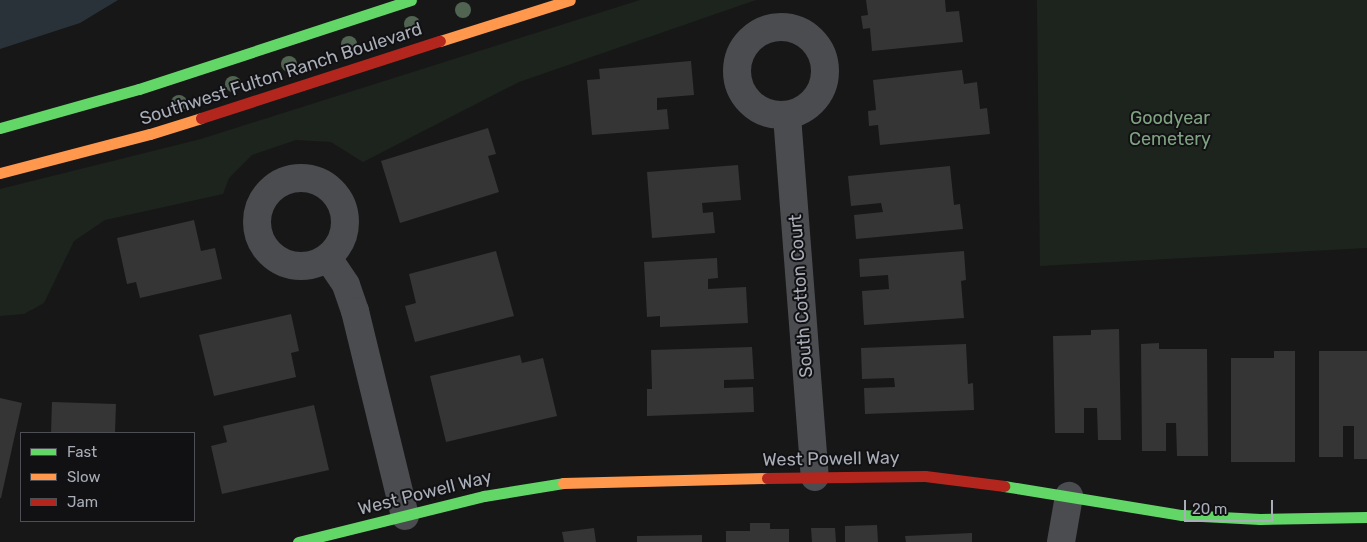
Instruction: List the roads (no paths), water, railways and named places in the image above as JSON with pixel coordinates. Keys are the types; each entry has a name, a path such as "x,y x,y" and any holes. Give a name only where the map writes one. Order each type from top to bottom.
{"street":[{"name":"Southwest Fulton Ranch Boulevard","path":"0,128 139,89 411,0"},
{"name":"Southwest Fulton Ranch Boulevard","path":"0,173 150,134 570,0"},
{"name":"South Cotton Court","path":"787,116 815,477"},
{"path":"328,258 346,284 355,311 405,516"},
{"name":"West Powell Way","path":"298,542 484,496 564,483 815,477 924,476 964,479 1143,510 1221,519 1367,517"},
{"path":"1060,542 1069,496"}],"park label":[{"name":"Goodyear Cemetery","path":"1170,129"}]}
